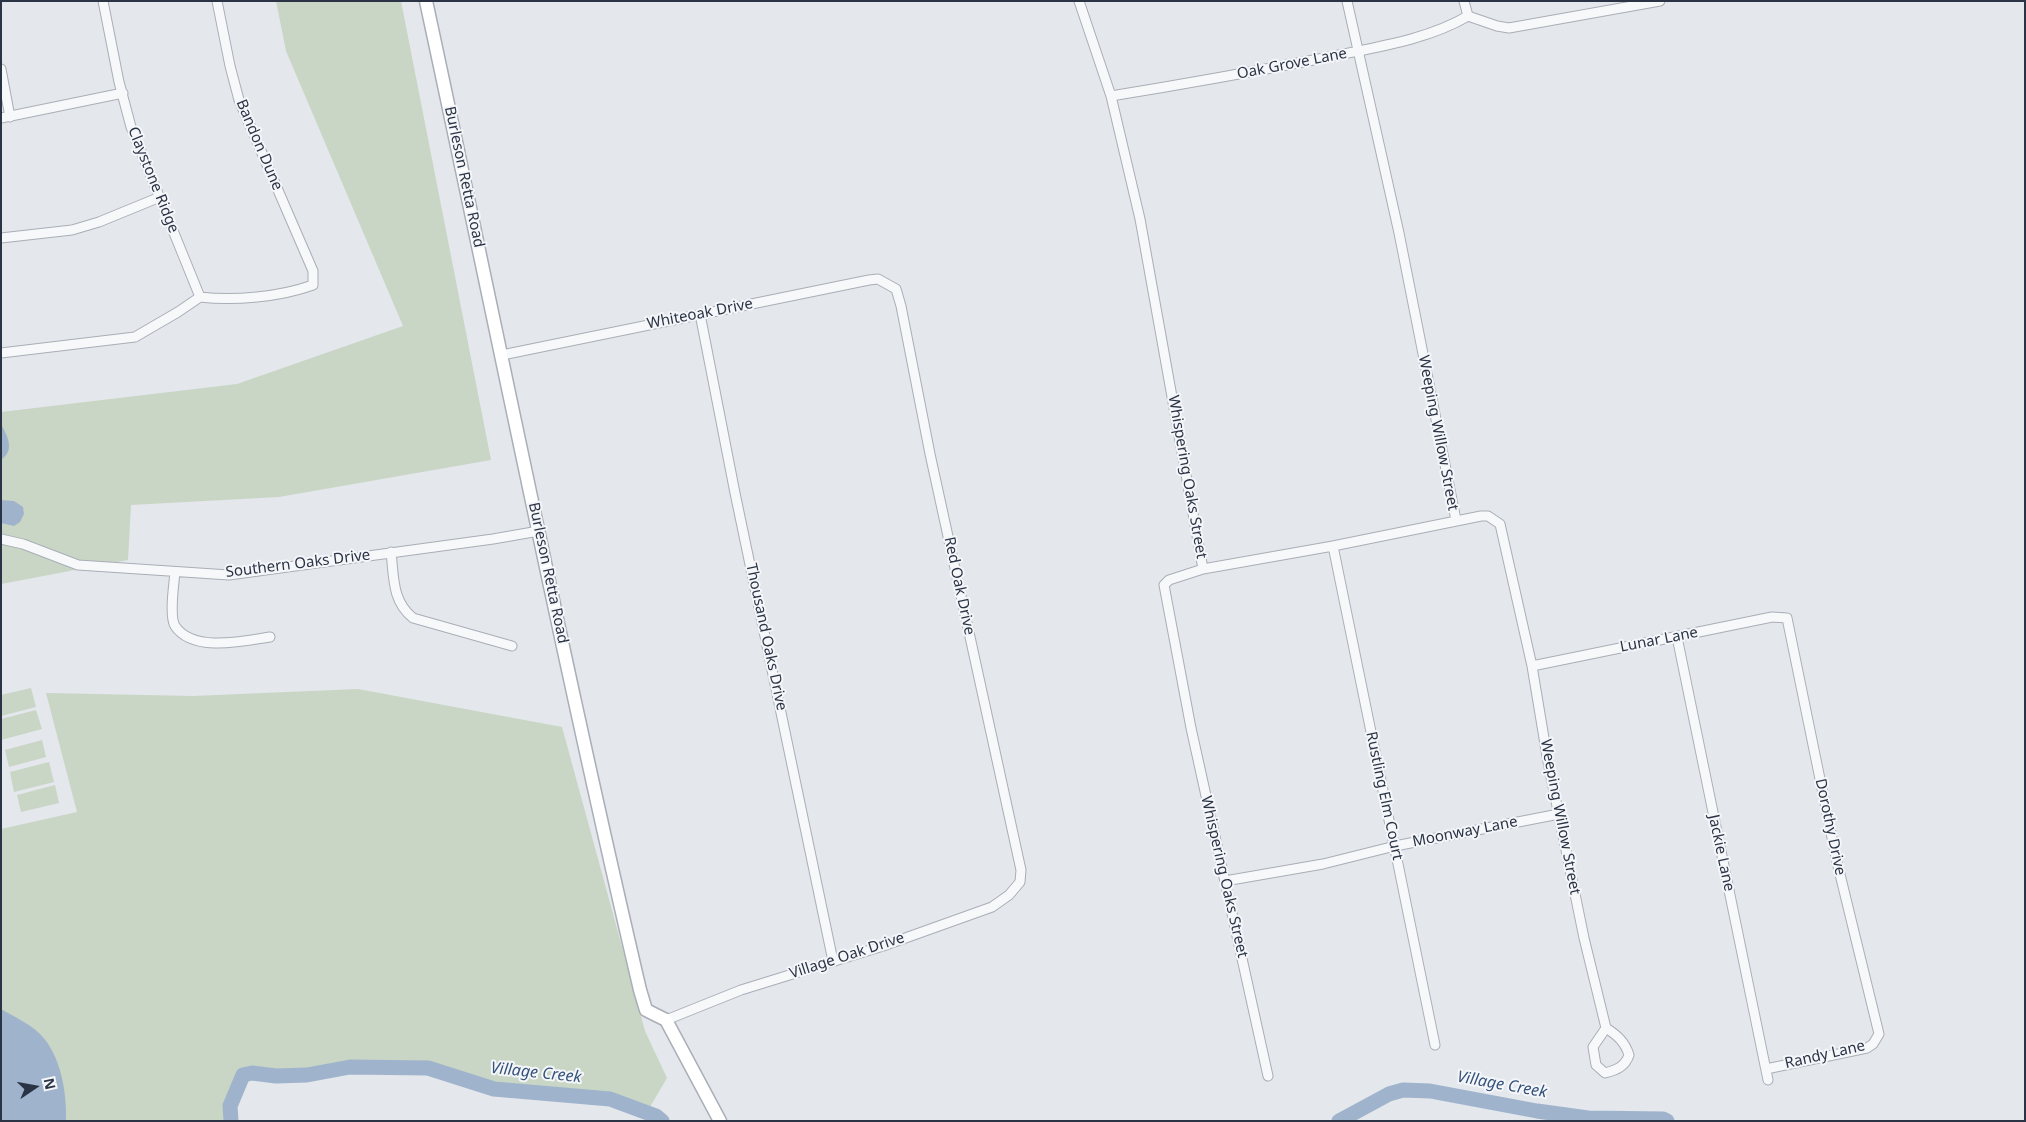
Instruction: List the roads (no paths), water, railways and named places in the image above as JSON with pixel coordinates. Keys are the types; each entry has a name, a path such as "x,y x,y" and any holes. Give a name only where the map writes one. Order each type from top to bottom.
{"street":[{"name":"Claystone Ridge","path":"103,1 120,82 132,127 200,297"},
{"name":"Bandon Dune","path":"200,297 230,299 296,291 313,285 313,271 239,100 216,1"},
{"name":"Burleson Retta Road","path":"426,1 583,744 640,990 646,1010 666,1020"},
{"name":"Whispering Oaks Street","path":"1079,1 1111,96 1140,219 1203,569 1169,580 1164,585 1164,594 1191,728 1268,1076"},
{"name":"Weeping Willow Street","path":"1347,1 1399,233 1456,520 1488,516 1500,524 1532,666 1548,762 1584,938 1606,1028"},
{"path":"1464,1 1468,16 1509,28 1660,1"},
{"name":"Oak Grove Lane","path":"1111,96 1217,79 1357,51 1448,27 1468,16"},
{"path":"1,69 6,118 124,93"},
{"path":"1,238 72,230 99,222 160,197"},
{"name":"Whiteoak Drive","path":"502,355 869,280 878,279 896,289"},
{"name":"Red Oak Drive","path":"896,289 911,353 932,464 1021,870 1020,882"},
{"path":"1,353 135,337 200,297"},
{"name":"Thousand Oaks Drive","path":"700,314 735,492 833,961"},
{"path":"1203,569 1333,546 1456,520"},
{"name":"Southern Oaks Drive","path":"1,539 28,546 78,565 229,575 493,539 539,530"},
{"name":"Rustling Elm Court","path":"1333,546 1435,1045"},
{"path":"390,552 398,600 403,610 413,618 512,646"},
{"path":"175,572 172,613 174,625 187,637 204,643 232,642 270,637"},
{"name":"Lunar Lane","path":"1532,666 1772,617 1786,618"},
{"name":"Dorothy Drive","path":"1786,618 1793,642 1837,862 1879,1034"},
{"name":"Jackie Lane","path":"1677,637 1768,1080"},
{"name":"Moonway Lane","path":"1225,881 1323,864 1395,846 1559,814"},
{"name":"Village Oak Drive","path":"666,1020 741,990 883,946 992,907 1010,895 1020,882"},
{"path":"666,1020 720,1121"},
{"path":"1606,1028 1615,1033 1626,1046 1629,1055 1624,1065 1605,1073 1596,1065 1593,1047 1606,1028"},
{"name":"Randy Lane","path":"1766,1069 1867,1048 1873,1044 1879,1034"}],"water":[{"path":"1,424 8,438 9,448 1,460"},
{"path":"1,500 14,501 23,507 24,514 20,522 14,526 1,523"},
{"path":"1,1009 36,1030 53,1053 58,1063 64,1087 66,1121 1,1121"}],"waterway":[{"name":"Village Creek","path":"231,1121 230,1106 243,1075 252,1073 276,1076 307,1075 350,1067 428,1068 494,1089 610,1099 656,1116 662,1121"},
{"name":"Village Creek","path":"1339,1121 1389,1094 1403,1090 1430,1091 1537,1111 1588,1118 1663,1119 1667,1121"}]}
